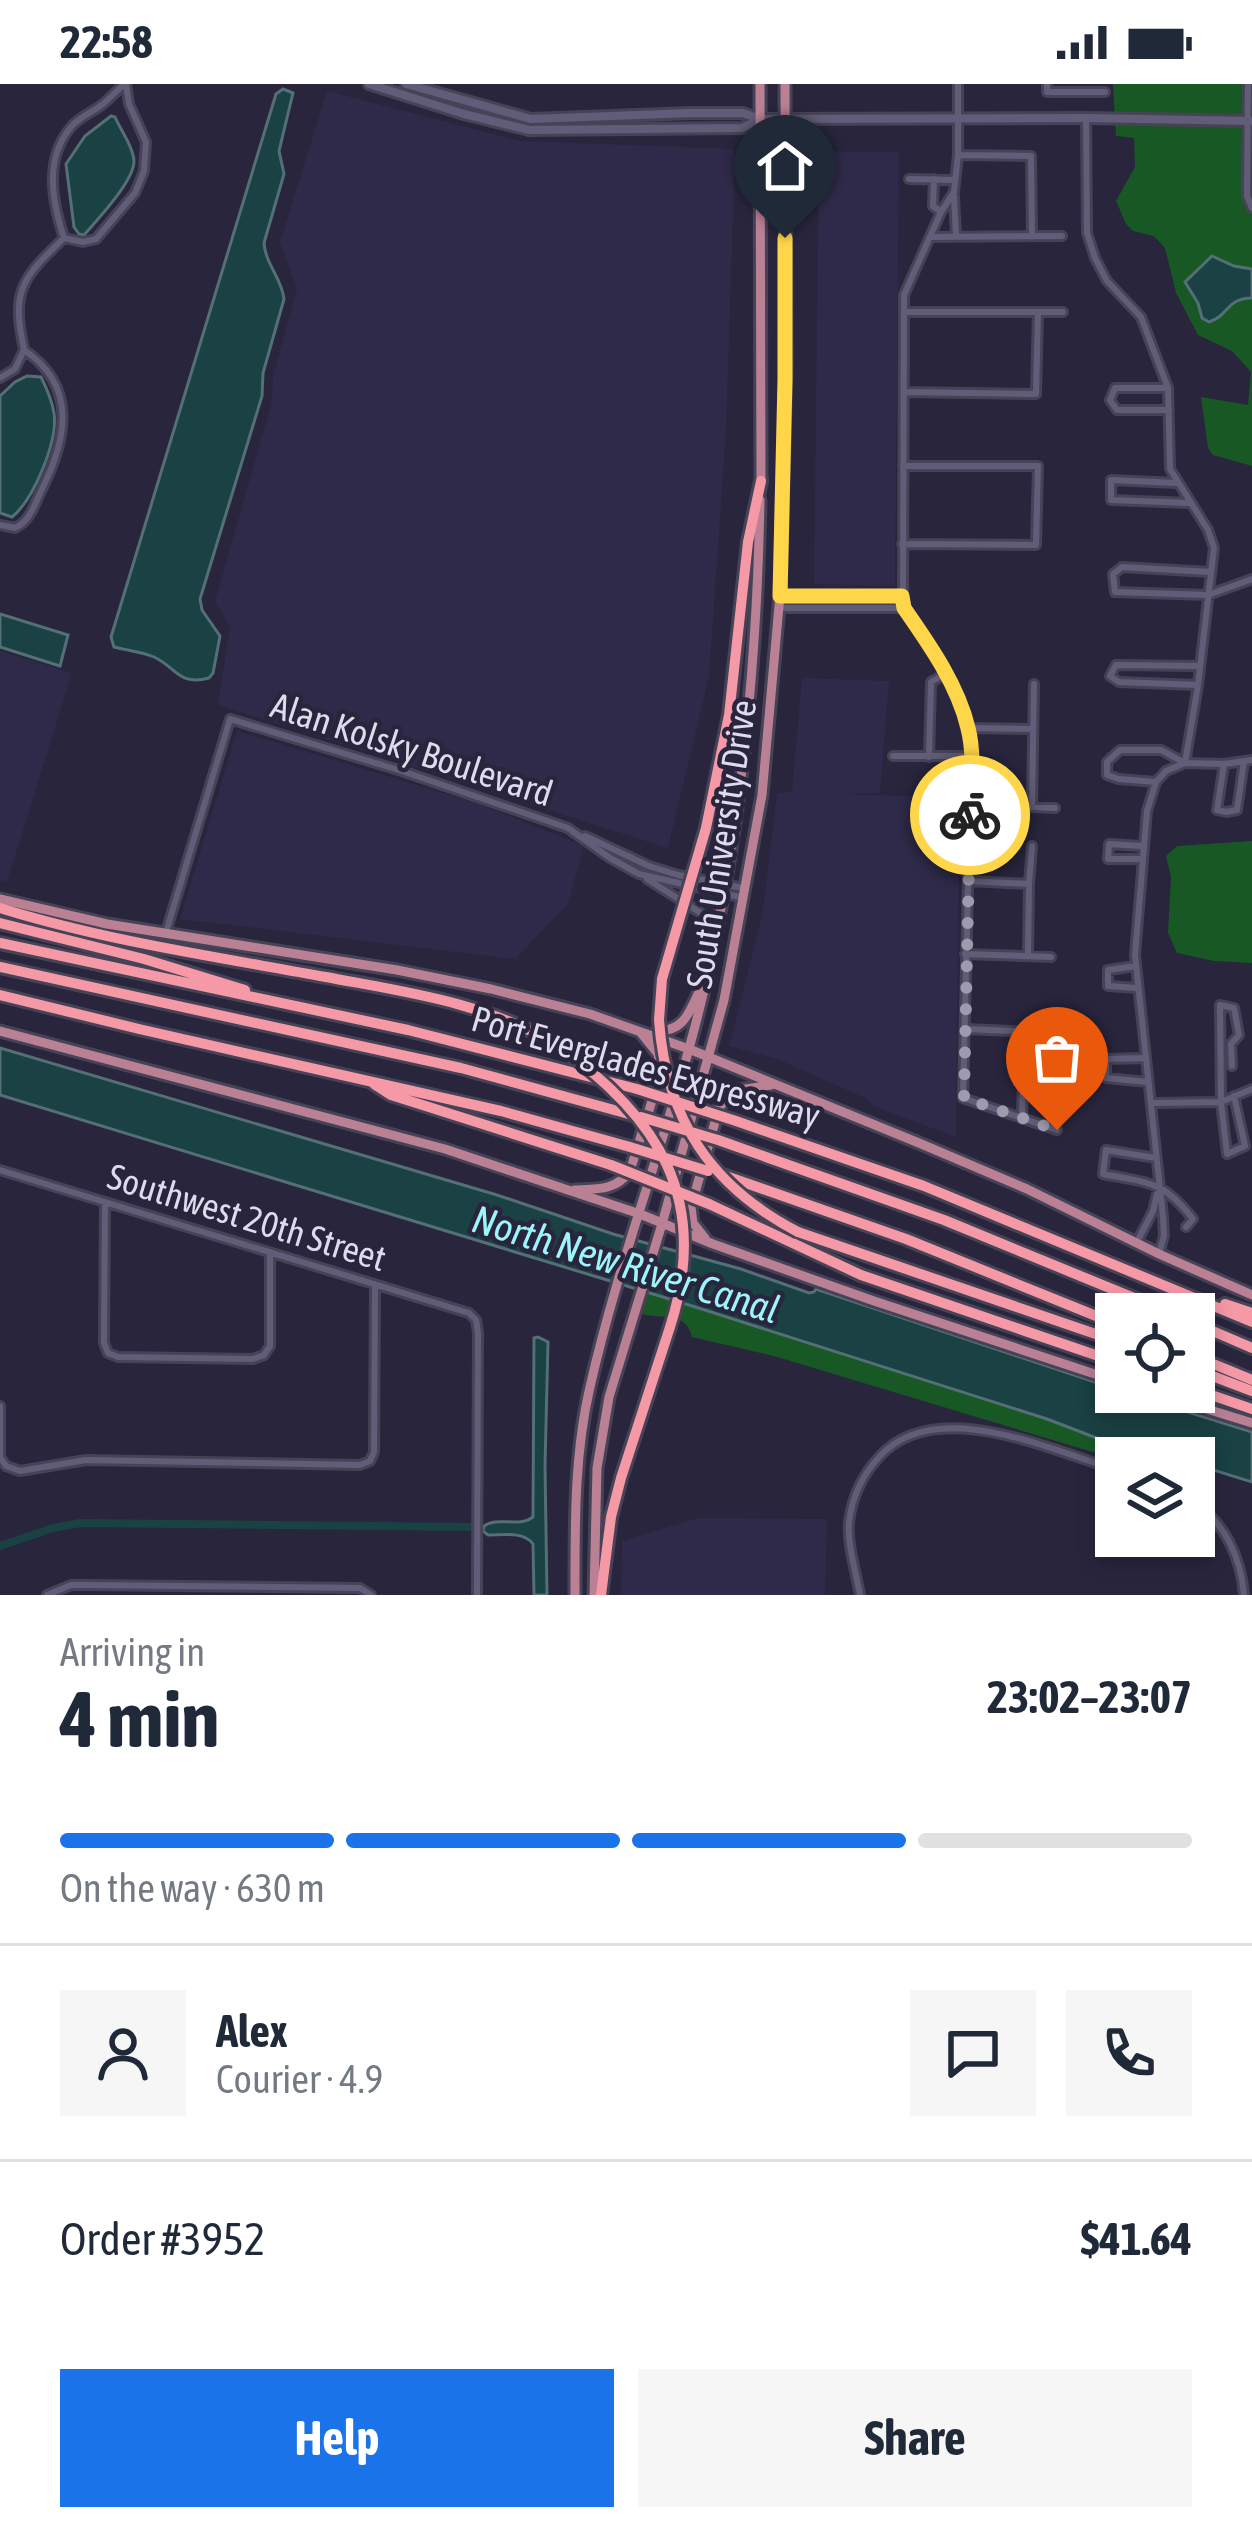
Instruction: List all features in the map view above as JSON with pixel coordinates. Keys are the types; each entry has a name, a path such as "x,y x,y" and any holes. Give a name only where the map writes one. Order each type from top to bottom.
{"highway":[{"path":"760,481 748,542 729,716 706,828 662,979 662,1054 675,1104 721,1177 747,1201 797,1232 1095,1334"},
{"path":"0,904 103,936 471,1006 555,1044 601,1078 635,1112 668,1166 676,1189 685,1247 683,1284 621,1478 597,1595"},
{"path":"0,923 318,1011"},
{"name":"Port Everglades Expressway","path":"0,943 318,1011 637,1089 924,1186 1252,1317"},
{"path":"0,967 420,1058 718,1139 944,1220 1122,1293"},
{"path":"0,995 501,1111 630,1147 906,1239 1095,1316"},
{"path":"366,1079 391,1095 611,1165 709,1204 860,1275 1095,1355"},
{"path":"1215,1332 1252,1348"},
{"path":"1215,1365 1252,1380"},
{"path":"1215,1377 1252,1391"},
{"path":"1215,1396 1252,1409"}],"main road":[{"name":"South University Drive","path":"575,1595 578,1464 589,1390 707,976 751,700 760,481 760,84"},
{"name":"South University Drive","path":"597,1595 597,1468 609,1397 710,1058 764,781 779,602 785,379 784,84"},
{"path":"0,904 344,960 490,988 590,1014 689,1049 1027,1189 1252,1294"},
{"path":"639,1031 679,1027 707,976"},
{"path":"0,1031 445,1150 1095,1374"},
{"path":"569,1191 611,1188 630,1171 661,1072 658,1054 639,1031"},
{"path":"713,1244 698,1231 690,1215 719,1108 733,1091 776,1084"},
{"path":"1215,1412 1252,1423"}],"street":[{"path":"64,238 52,173 56,151 73,124 125,84"},
{"path":"64,238 96,239 135,194 144,171 146,142 125,84"},
{"path":"369,84 505,126 555,132 742,128 760,119"},
{"path":"406,84 508,114"},
{"path":"956,236 958,84"},
{"path":"1048,84 1047,92 1105,92"},
{"path":"1248,84 1247,196 1252,208"},
{"path":"424,101 427,90"},
{"path":"464,114 481,111 554,119 742,113 784,120 1250,121"},
{"path":"1086,118 1087,233 1107,281 1141,317 1168,388 1170,469 1213,542 1185,763"},
{"path":"958,155 1031,156 1032,236"},
{"path":"909,179 955,180"},
{"path":"934,179 933,206 941,212"},
{"path":"954,192 907,284 902,596 904,608 955,693 968,728 964,1098 1057,1130"},
{"path":"930,237 1062,236"},
{"path":"0,378 15,369 24,350 17,316 20,289 64,238"},
{"path":"904,312 1063,312"},
{"path":"904,392 1036,394 1038,313"},
{"path":"0,525 14,528 27,520 54,466 63,430 51,372 24,350"},
{"path":"1168,388 1115,388 1110,400 1117,410 1169,410"},
{"path":"902,466 1038,466 1036,545 902,544"},
{"path":"1177,483 1111,480 1111,500 1192,503"},
{"path":"1210,572 1122,567 1113,574 1115,592 1208,596 1252,579"},
{"path":"779,602 902,596"},
{"path":"779,602 904,608"},
{"path":"1198,685 1119,682 1110,676 1116,665 1200,666"},
{"path":"929,757 931,682 944,674"},
{"path":"1032,807 1034,684"},
{"name":"Alan Kolsky Boulevard","path":"165,934 230,719 402,771 576,833 649,866 724,889"},
{"path":"968,728 1033,729"},
{"path":"1156,782 1107,775 1107,762 1120,750 1141,750 1161,751 1185,763"},
{"path":"893,756 971,756"},
{"path":"1160,1254 1164,1236 1136,966 1147,811 1156,782 1166,771 1185,763 1248,760 1237,810 1217,810 1224,764"},
{"path":"970,804 1055,808"},
{"name":"Alan Kolsky Boulevard","path":"576,833 639,874 745,893"},
{"path":"1141,859 1108,859 1109,844 1143,846"},
{"path":"1028,956 1031,846"},
{"path":"639,874 706,917 715,935"},
{"path":"968,881 1029,884"},
{"path":"965,954 1051,957"},
{"path":"1136,966 1108,970 1108,986 1138,988"},
{"path":"1232,1066 1231,1045 1239,1035 1234,1007 1220,1004 1227,1154 1245,1146 1234,1096"},
{"path":"966,1029 1055,1033"},
{"path":"1022,1119 1024,1032"},
{"path":"1146,1058 1106,1059 1106,1078 1148,1082"},
{"path":"1152,1102 1221,1102 1252,1089"},
{"path":"1156,1159 1106,1150 1103,1174 1158,1184 1193,1220 1186,1227"},
{"name":"Southwest 20th Street","path":"0,1170 469,1313 476,1319 477,1595"},
{"path":"1136,1243 1153,1210 1158,1184"},
{"path":"105,1202 104,1343 108,1353 118,1357 254,1359 265,1355 270,1346 270,1253"},
{"path":"0,1406 0,1457 6,1466 20,1471 86,1460 360,1465 370,1461 374,1452 375,1285"},
{"path":"860,1595 848,1526 854,1501 866,1470 887,1448 912,1433 947,1426 983,1430 1095,1464"},
{"path":"1215,1516 1238,1566 1244,1595"},
{"path":"47,1595 71,1585 360,1588 370,1593"}],"shaded area":[{"path":"327,91 521,141 735,149 726,431 709,677 668,848 218,705 230,626 215,602 272,402 273,376 297,289 280,242"},
{"path":"819,151 899,152 895,586 814,584"},
{"path":"0,651 72,673 7,882 0,880"},
{"path":"802,678 889,681 880,793 841,794 949,797 959,806 956,1137 873,1106 867,1099 777,1059 729,1046 763,911 777,793 792,792"},
{"path":"237,731 477,803 584,846 568,904 515,959 180,919"},
{"path":"698,1518 827,1519 825,1595 621,1595 622,1541"}],"green space":[{"path":"1113,84 1252,84 1252,466 1213,455 1201,397 1248,405 1251,372 1232,351 1198,335 1176,293 1165,248 1154,236 1133,231 1116,201 1135,167 1134,138 1116,136"},
{"path":"1252,841 1252,963 1177,953 1168,933 1171,877 1166,856 1177,846"},
{"path":"648,1293 1047,1419 1095,1437 1095,1453 774,1356 692,1337 679,1319 642,1314"}],"water":[{"path":"283,89 293,93 279,151 284,174 264,243 284,299 263,373 262,396 200,599 220,636 213,673 191,680 154,657 114,647 111,637 276,94"},
{"path":"111,116 132,151 132,170 105,211 84,235 79,234 74,227 66,164 85,136"},
{"path":"1212,256 1252,269 1252,298 1237,301 1209,322 1202,318 1185,282"},
{"path":"27,376 41,377 54,425 36,484 12,517 0,513 0,396"},
{"path":"0,614 68,635 60,666 0,647"},
{"name":"North New River Canal","path":"0,1048 809,1293 816,1289 1095,1382 1095,1413 1191,1413 1252,1432 1252,1482 1215,1471 1215,1437 1095,1437 689,1305 0,1095"},
{"path":"534,1338 548,1342 547,1595 534,1595 533,1544 529,1540 483,1531 490,1523 533,1517"}],"waterway":[{"path":"0,1546 80,1523 472,1527"}],"way so far":[{"path":"970,815 964,1098 1057,1130"}],"route":[{"path":"785,238 780,596 902,596 904,608 955,693 968,728 970,815"}]}
